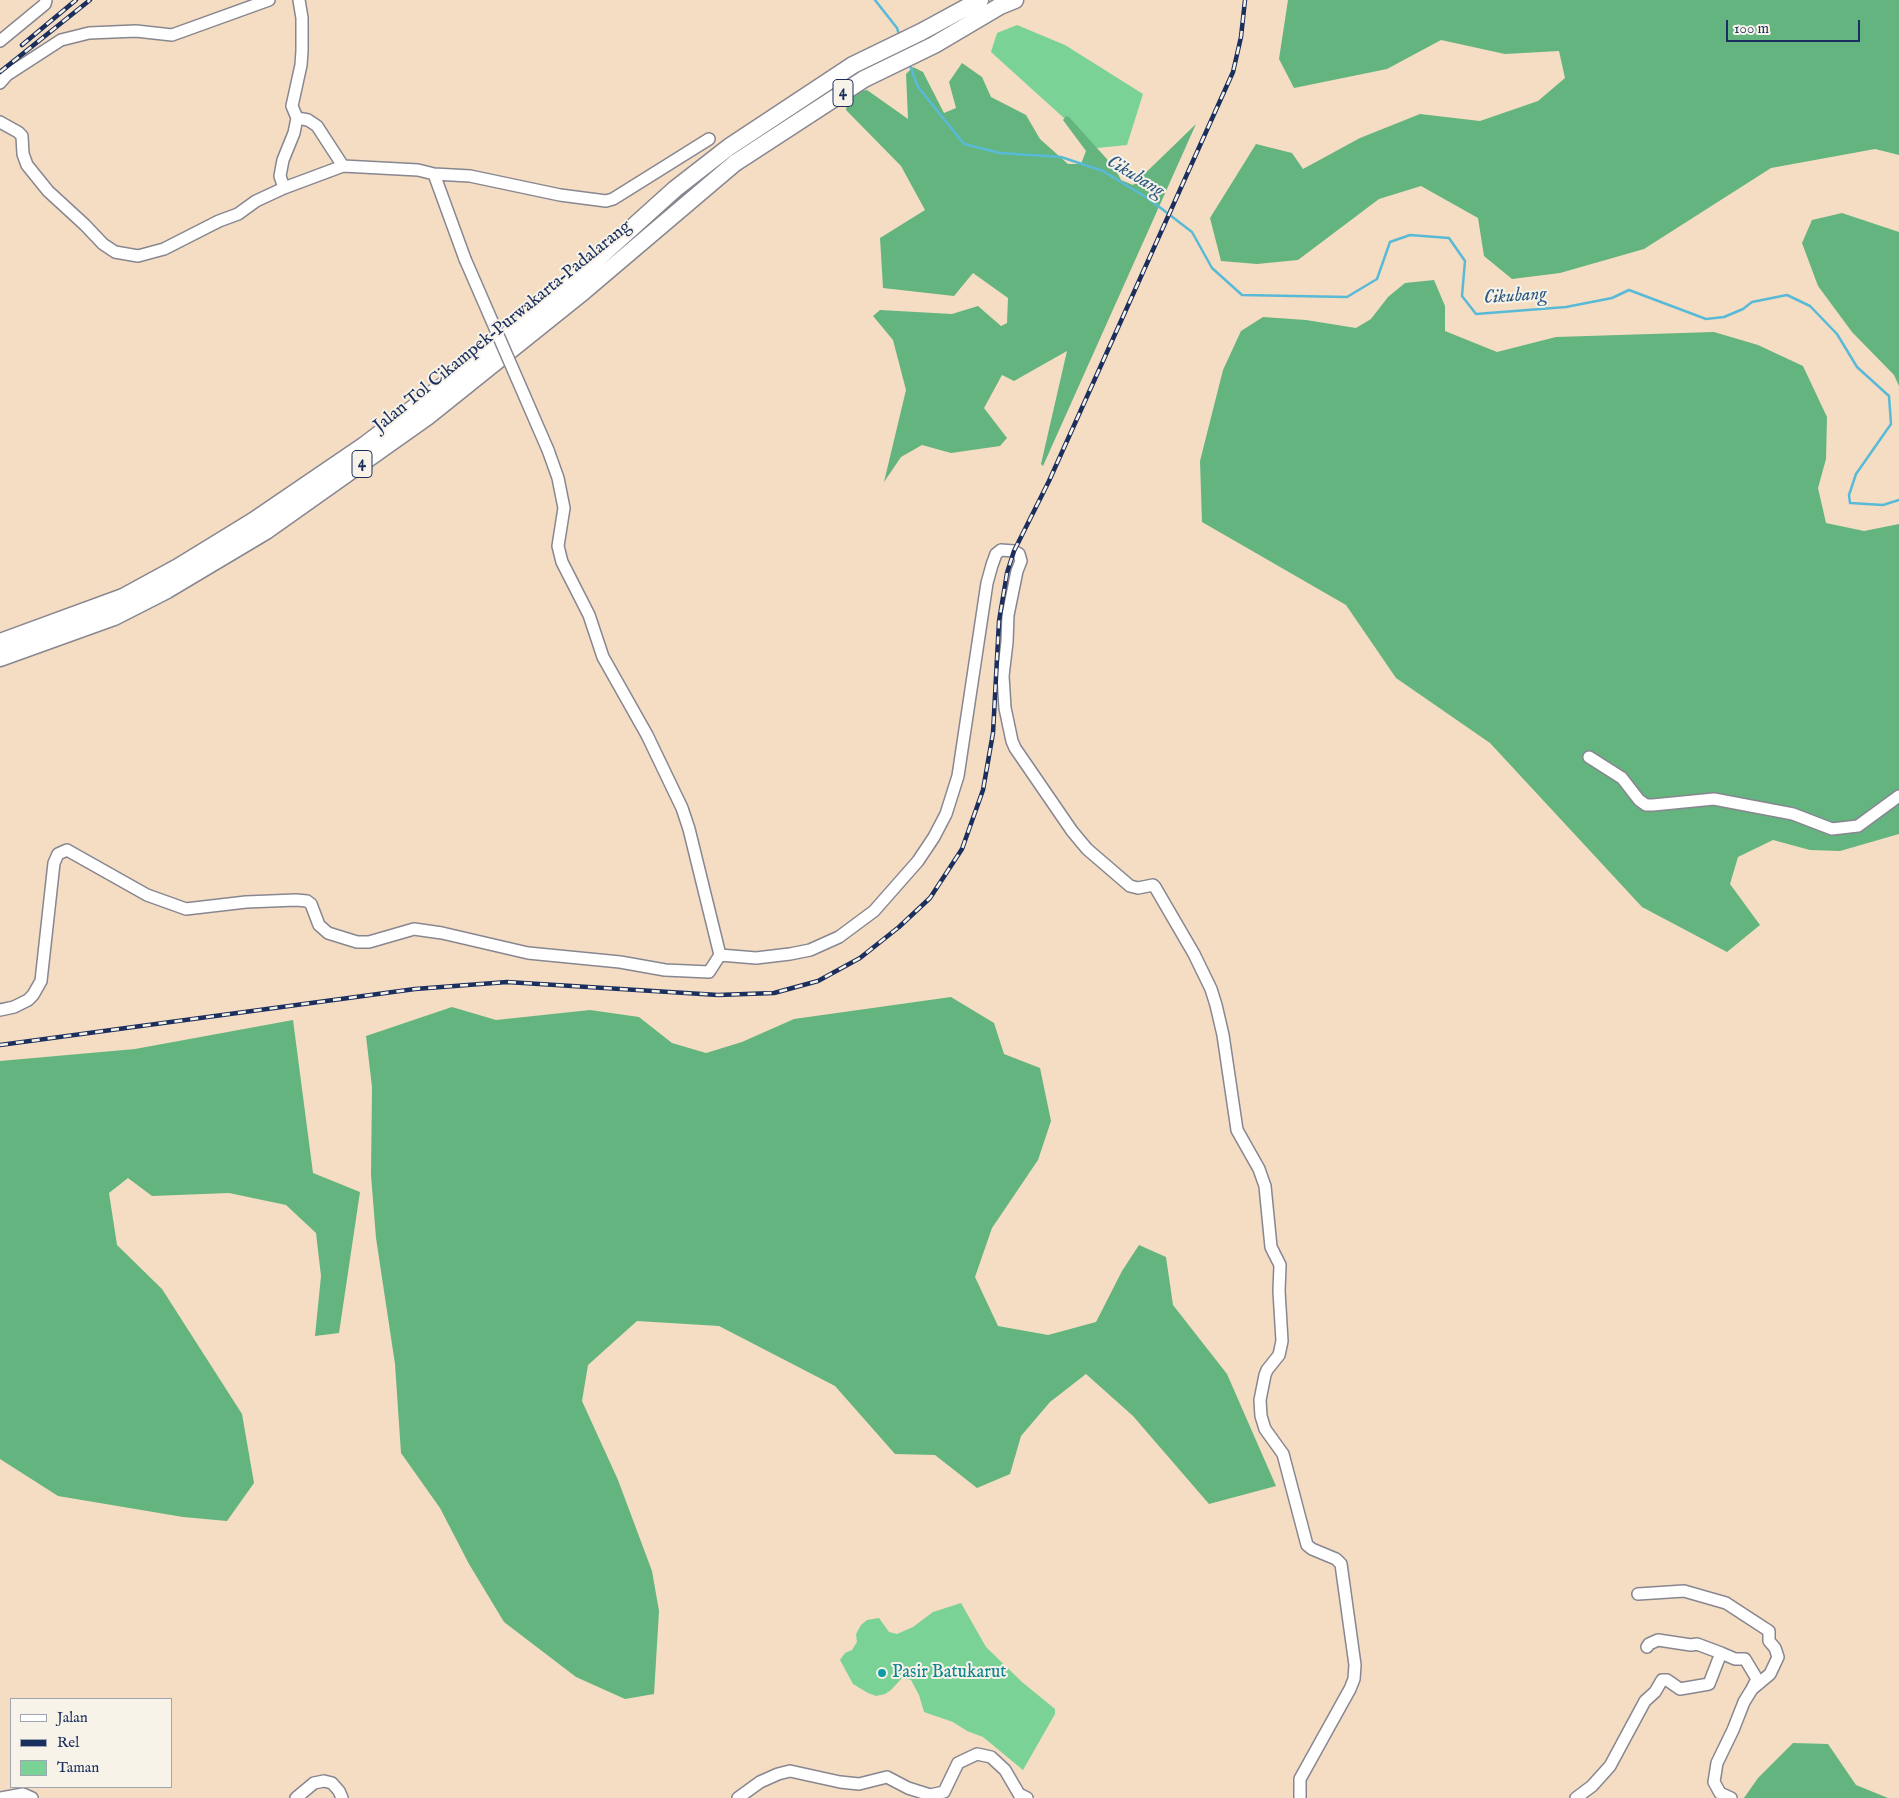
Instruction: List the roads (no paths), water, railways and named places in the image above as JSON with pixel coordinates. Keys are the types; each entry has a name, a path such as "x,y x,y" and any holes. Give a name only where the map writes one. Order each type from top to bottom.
{"highway":[{"name":"Jalan Tol Cikampek–Purwakarta–Padalarang","path":"0,642 123,597 254,521 366,444 473,363 575,279 675,189 728,147 853,65 921,32 980,0"},
{"name":"Jalan Tol Cikampek–Purwakarta–Padalarang","path":"0,658 114,617 167,590 266,531 427,416 584,292 735,163 864,79 934,45 1000,6 1015,0"}],"street":[{"path":"0,42 45,4 46,0"},
{"path":"0,83 14,71 61,40 89,33 136,31 172,34 269,0"},
{"path":"284,188 280,176 283,160 294,133 297,118 292,106 301,65 302,51 302,18 299,0"},
{"path":"297,118 308,120 317,126 343,166"},
{"path":"0,122 22,136 26,165 38,180 86,225 103,244 115,252 138,256 164,249 219,221 238,214 256,201 284,188 343,166 418,170 434,174 470,176 560,195 606,201 613,199 709,139"},
{"path":"0,1010 14,1007 28,1000 41,981 54,863 58,854 67,850 147,895 186,909 246,902 307,901 319,925 328,933 357,942 369,942 414,929 442,933 528,953 696,972 709,972 720,955 697,854 682,808 647,735 603,657 589,615 558,552 564,508 558,478 548,450 465,259 434,174"},
{"path":"720,955 756,958 790,954 810,950 839,937 874,911 918,861 946,814 958,776 992,565 996,554 1000,550 1014,551 1019,554 1021,561 1017,571 1008,615 1003,676 1005,708 1012,741 1072,831 1087,849 1130,886 1138,888 1154,886 1194,954 1211,989 1216,1005 1223,1035 1237,1130 1259,1169 1264,1186 1271,1247 1280,1265 1279,1291 1282,1341 1279,1355 1266,1372 1260,1400 1261,1416 1269,1435 1283,1454 1307,1545 1336,1559 1341,1564 1355,1665 1354,1679 1350,1689 1300,1779 1300,1798"},
{"path":"1589,757 1622,778 1639,800 1646,804 1653,806 1714,799 1793,814 1832,830 1858,826 1899,796"},
{"path":"1638,1594 1684,1591 1726,1603 1769,1631 1769,1641 1775,1648 1778,1657 1770,1674 1763,1682 1752,1689"},
{"path":"1647,1647 1658,1640 1691,1645 1697,1644 1735,1659 1746,1659 1757,1679 1744,1702 1717,1763 1714,1782 1720,1793 1731,1798"},
{"path":"1576,1798 1592,1786 1610,1766 1645,1701 1655,1692 1662,1680 1667,1680 1680,1689 1709,1684 1721,1653"},
{"path":"738,1798 760,1782 790,1771 840,1782 859,1784 887,1777 908,1788 930,1796 944,1792 958,1763 977,1754 991,1758 1005,1770 1020,1794 1027,1798"},
{"path":"296,1798 314,1783 324,1781 332,1783 342,1798"},
{"path":"0,1798 23,1794 32,1798"}],"waterway":[{"name":"Cikubang","path":"875,0 897,28 900,37"},
{"name":"Cikubang","path":"909,63 918,87 964,144 1000,153 1061,157 1103,171 1149,199 1192,232 1212,268 1242,295 1347,297 1377,279 1390,242 1410,235 1449,238 1465,261 1462,296 1476,314 1566,307 1612,298 1629,290 1706,319 1724,317 1743,309 1752,302 1787,295 1810,306 1837,334 1857,367 1889,396 1891,424 1856,474 1849,495 1850,503 1883,505 1899,500"}],"railway":[{"path":"22,45 76,0"},
{"path":"0,72 90,0"},
{"path":"0,1045 415,989 507,982 718,995 774,993 818,981 860,958 899,927 930,898 962,849 983,790 993,733 999,621 1007,573 1014,551 1049,481 1233,72 1241,37 1245,0"}],"place":[{"name":"Pasir Batukarut","path":"882,1673"}]}
